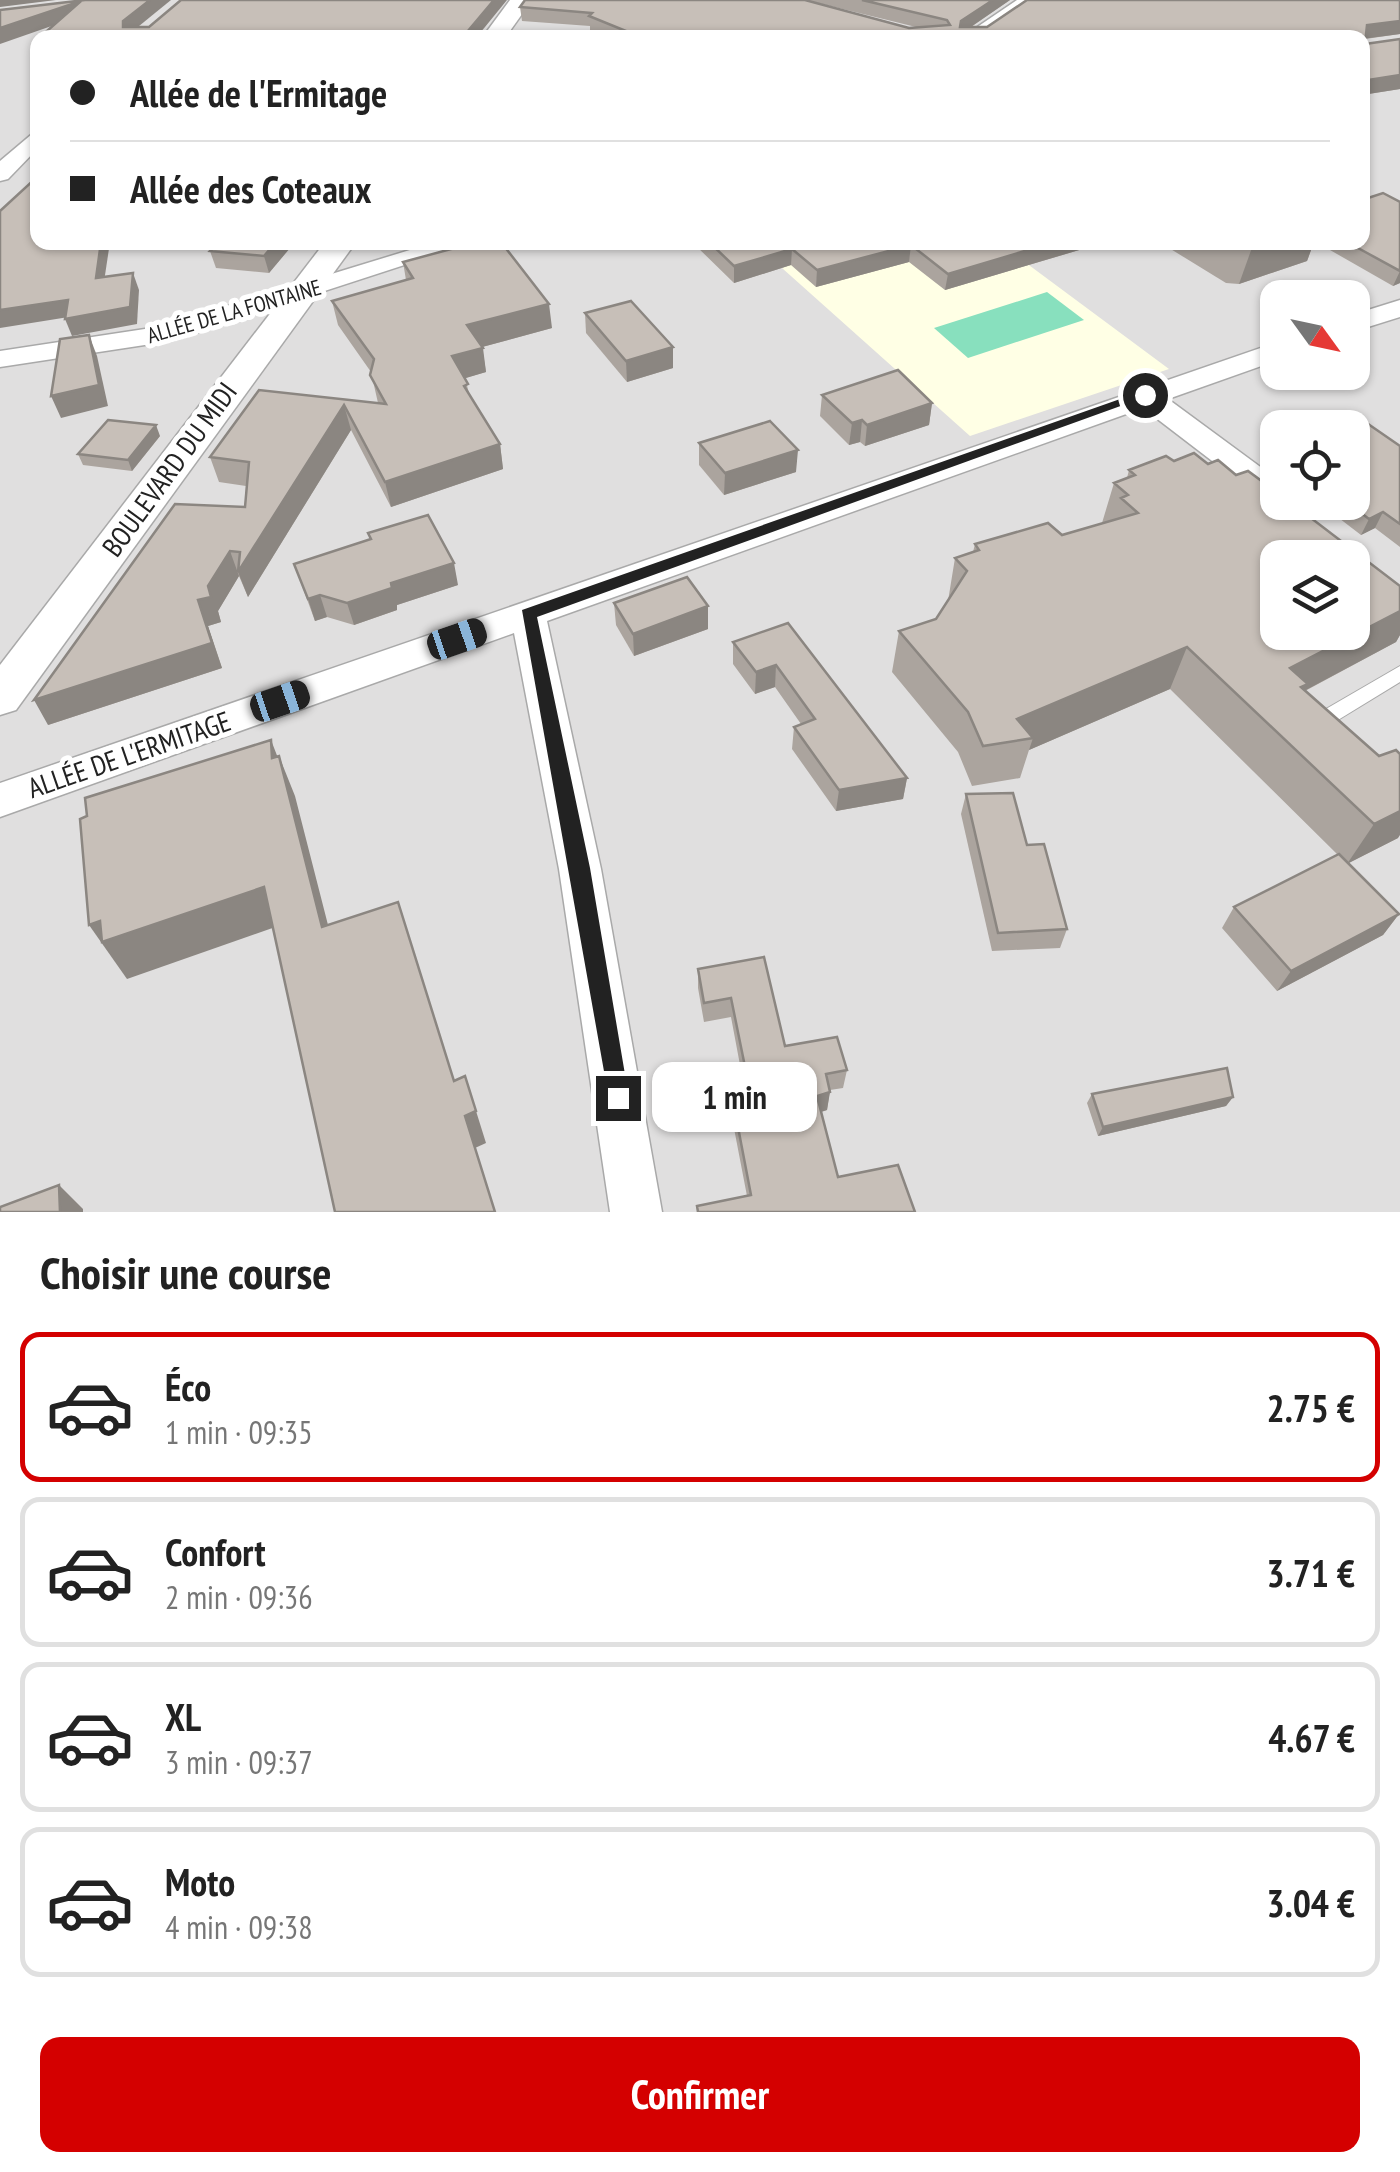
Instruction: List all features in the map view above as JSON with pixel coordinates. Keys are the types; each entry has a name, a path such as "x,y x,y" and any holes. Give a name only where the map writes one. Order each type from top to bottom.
{"street":[{"path":"506,0 521,0"},
{"path":"498,30 521,0"},
{"path":"983,30 1030,0"},
{"path":"0,174 30,143"},
{"name":"BOULEVARD DU MIDI","path":"0,698 334,250"},
{"name":"ALLÉE DE LA FONTAINE","path":"0,360 161,335 438,250"},
{"path":"1370,318 1400,308"},
{"name":"ALLÉE DE L'ERMITAGE","path":"0,800 1260,356"},
{"path":"1145,395 1260,483"},
{"path":"528,614 580,868 636,1212"}],"lane":[{"path":"1348,752 1326,718 1400,673"}],"shaded area":[{"path":"0,0 1400,0 1400,1212 0,1212"},
{"path":"762,250 1008,250 1169,369 970,436"}],"green space":[{"path":"1047,292 1084,320 968,358 934,328"}],"building":[{"path":"85,0 150,0 123,21 123,27 149,27 181,0 494,0 469,30 48,30 81,1 0,28 0,10"},
{"path":"525,0 805,0 909,28 950,25 947,20 862,0 993,0 961,21 960,27 987,27 1027,0 1400,0 1400,21 1367,25 1366,30 623,30 589,16 592,13 520,7"},
{"path":"1400,39 1400,75 1370,80 1370,43"},
{"path":"30,183 30,250 100,250 96,278 133,273 130,307 65,319 68,300 0,310 0,211"},
{"path":"1383,193 1400,202 1400,271 1362,250 1370,250 1370,197"},
{"path":"211,250 269,250 264,256"},
{"path":"447,250 507,250 549,304 467,325 483,348 452,356 468,384 464,386 500,444 385,482 344,405 238,572 240,552 230,551 208,586 211,597 198,600 212,643 34,700 175,504 245,507 249,462 210,457 259,390 386,404 370,375 374,359 332,301 413,278 403,262"},
{"path":"717,250 789,250 734,266"},
{"path":"793,250 892,250 817,270"},
{"path":"917,250 1028,250 948,274"},
{"path":"631,301 673,347 626,361 585,313"},
{"path":"89,335 99,385 51,396 60,339"},
{"path":"898,370 932,403 867,425 862,420 852,423 822,395"},
{"path":"108,420 156,425 128,460 78,454"},
{"path":"770,421 798,450 725,473 699,443"},
{"path":"1370,425 1400,446 1400,524 1383,512 1370,518"},
{"path":"1194,453 1208,464 1218,460 1236,475 1248,471 1260,480 1260,520 1314,520 1340,540 1260,540 1260,650 1325,650 1290,668 1308,684 1301,687 1379,756 1396,750 1400,754 1400,811 1374,824 1187,647 1017,719 1033,738 983,746 968,712 899,631 936,619 967,571 955,558 979,550 975,544 1048,523 1062,535 1138,513 1121,498 1128,495 1114,483 1135,475 1129,470 1166,456 1174,461"},
{"path":"428,515 454,563 391,583 392,588 347,603 320,595 308,599 294,564 371,539 368,533"},
{"path":"1370,563 1400,586 1400,611 1370,627"},
{"path":"687,577 708,606 633,634 614,603"},
{"path":"788,623 907,778 839,790 794,727 815,719 776,665 756,672 733,642"},
{"path":"271,740 272,758 279,756 322,927 398,902 454,1081 465,1076 476,1111 465,1116 495,1212 335,1212 264,887 102,942 100,921 89,925 80,819 87,816 85,798"},
{"path":"1013,793 1027,845 1044,844 1067,929 998,933 966,794"},
{"path":"1339,854 1399,914 1291,971 1234,907"},
{"path":"764,957 785,1046 837,1037 847,1070 826,1074 830,1092 817,1096 838,1177 898,1165 915,1212 698,1212 697,1206 751,1195 733,1101 751,1096 731,998 704,1003 698,969"},
{"path":"1227,1068 1233,1097 1103,1127 1092,1094"},
{"path":"59,1185 60,1212 0,1212 0,1207"}],"route":[{"path":"618,1098 580,868 528,614 1145,395"}]}
